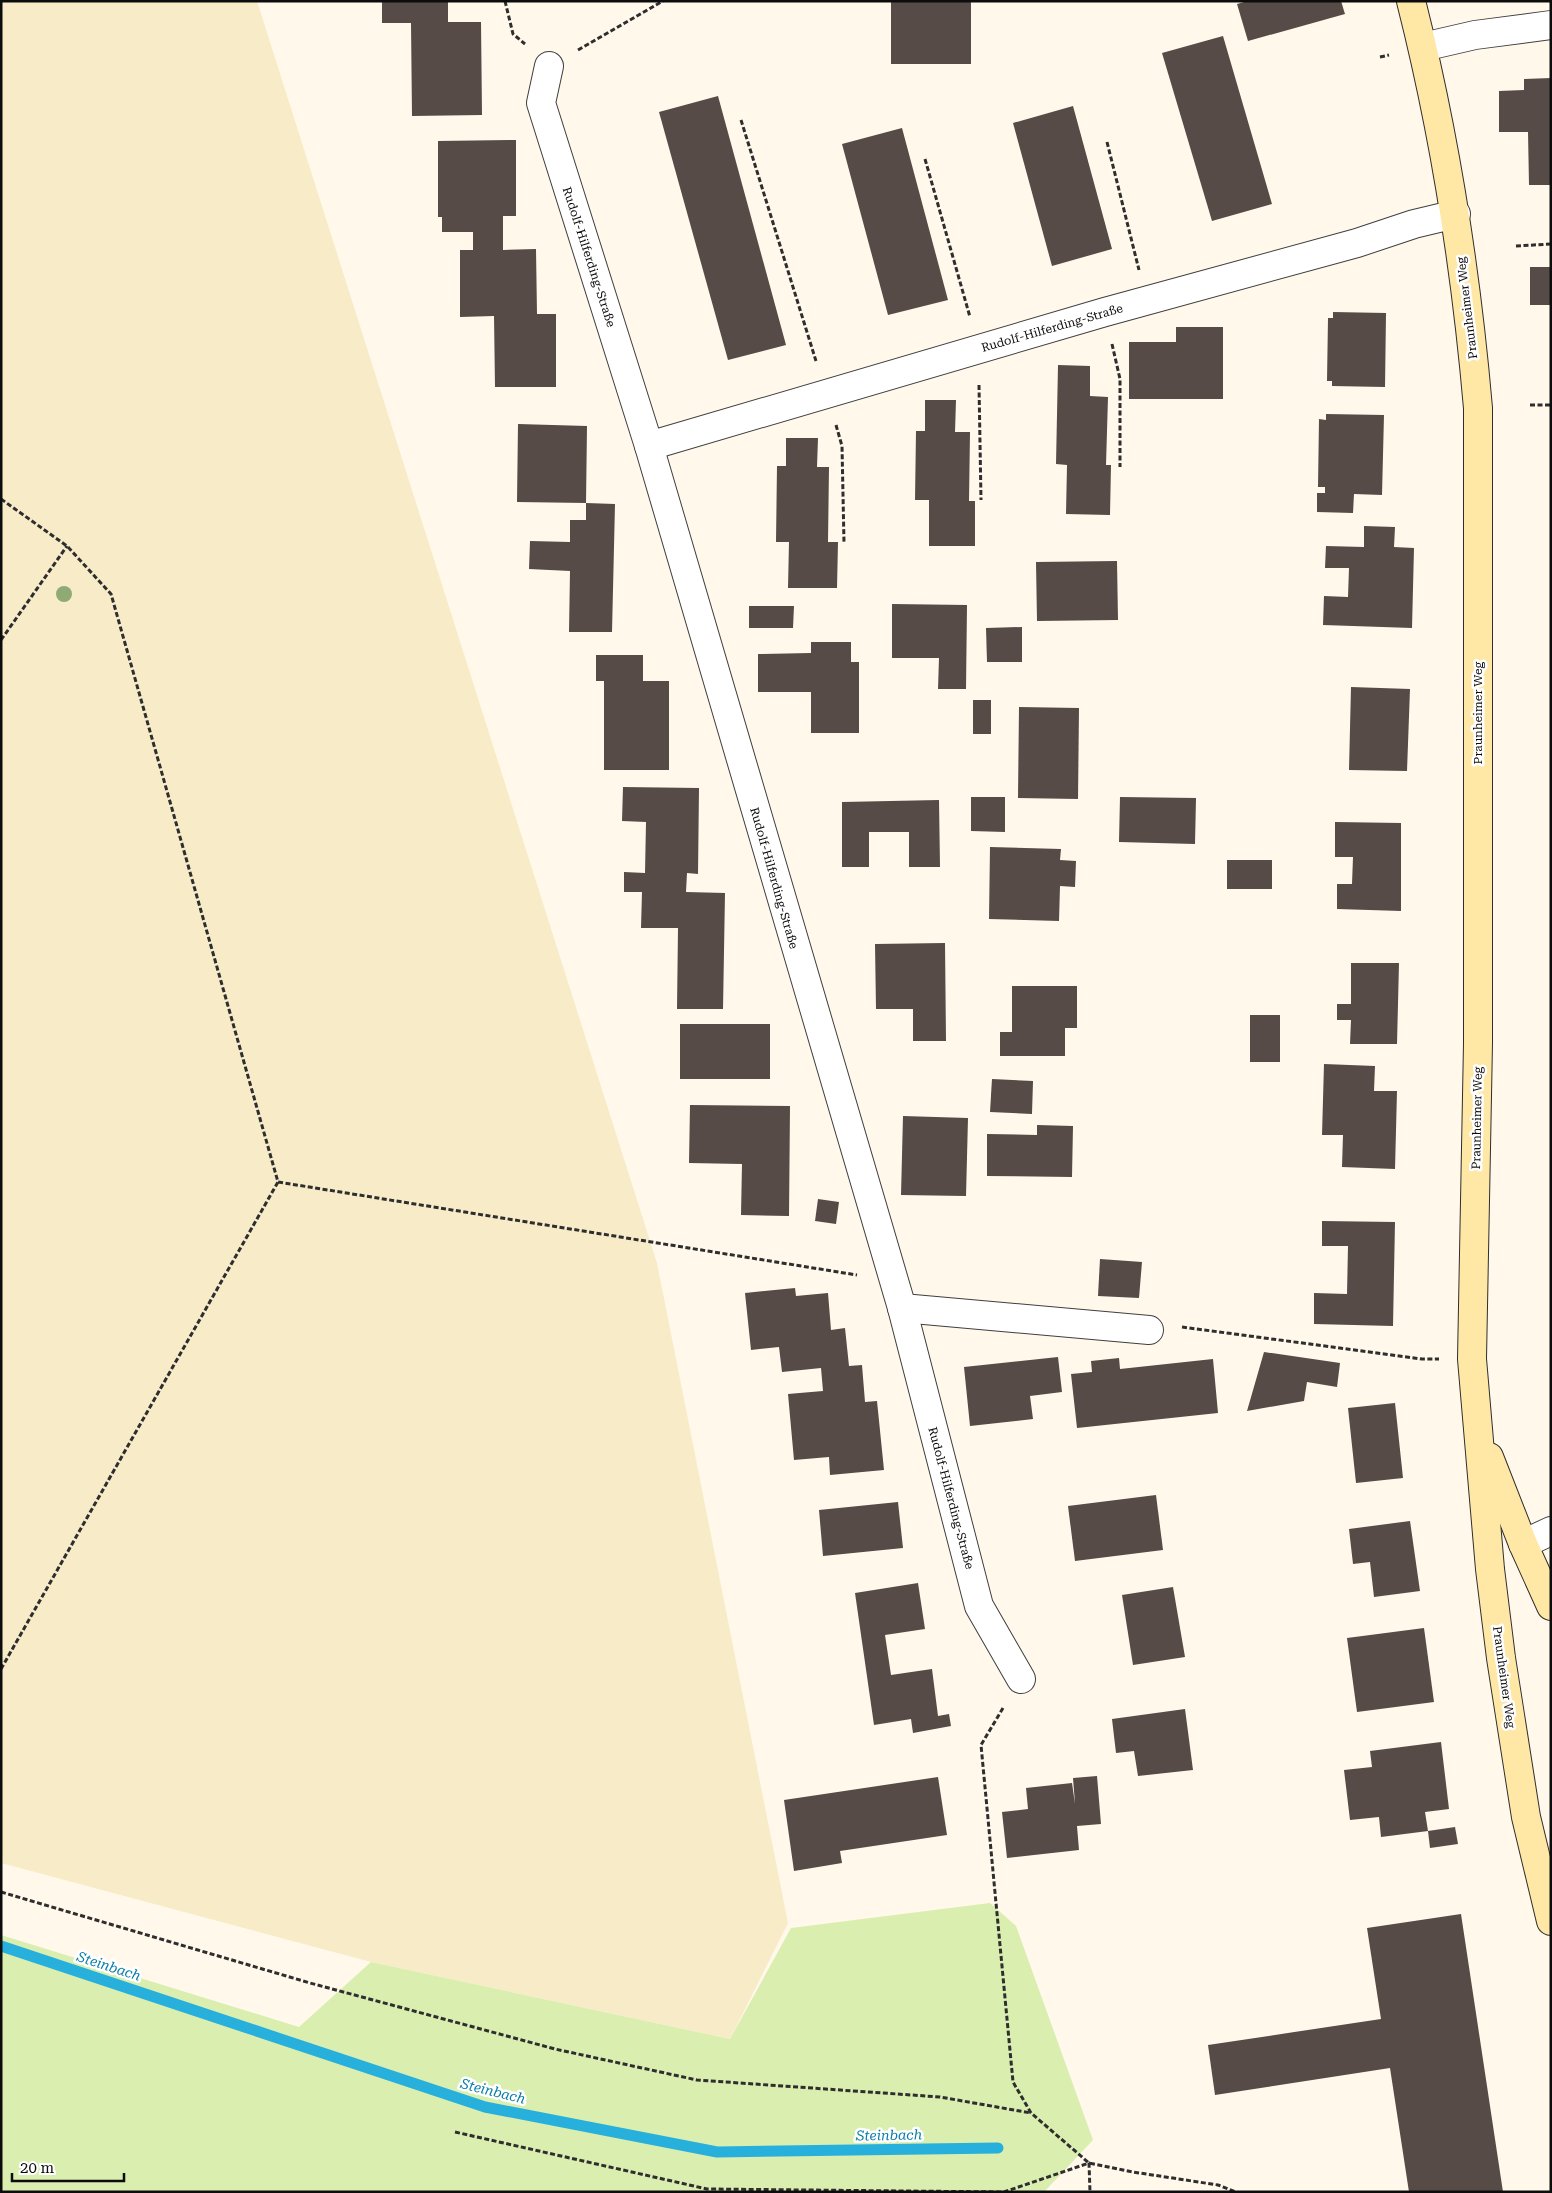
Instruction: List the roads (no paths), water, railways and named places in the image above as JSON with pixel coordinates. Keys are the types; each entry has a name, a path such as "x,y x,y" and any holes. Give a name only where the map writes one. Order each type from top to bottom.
{"main road":[{"name":"Praunheimer Weg","path":"1411,1 1423,47 1456,214 1478,408 1478,1043 1472,1359 1490,1569 1501,1658 1526,1817 1551,1921"},
{"name":"Praunheimer Weg","path":"1478,1430 1523,1544 1551,1606"}],"street":[{"path":"1423,47 1475,35 1551,25"},
{"name":"Rudolf-Hilferding-Straße","path":"549,66 540,103 649,446 892,1281 902,1308 979,1606 1021,1679"},
{"name":"Rudolf-Hilferding-Straße","path":"649,446 1105,312 1357,242 1414,224 1456,214"},
{"path":"902,1308 1149,1330"},
{"path":"1523,1544 1551,1532"}],"waterway":[{"name":"Steinbach","path":"1,1946 485,2107 717,2152 998,2148"}]}
